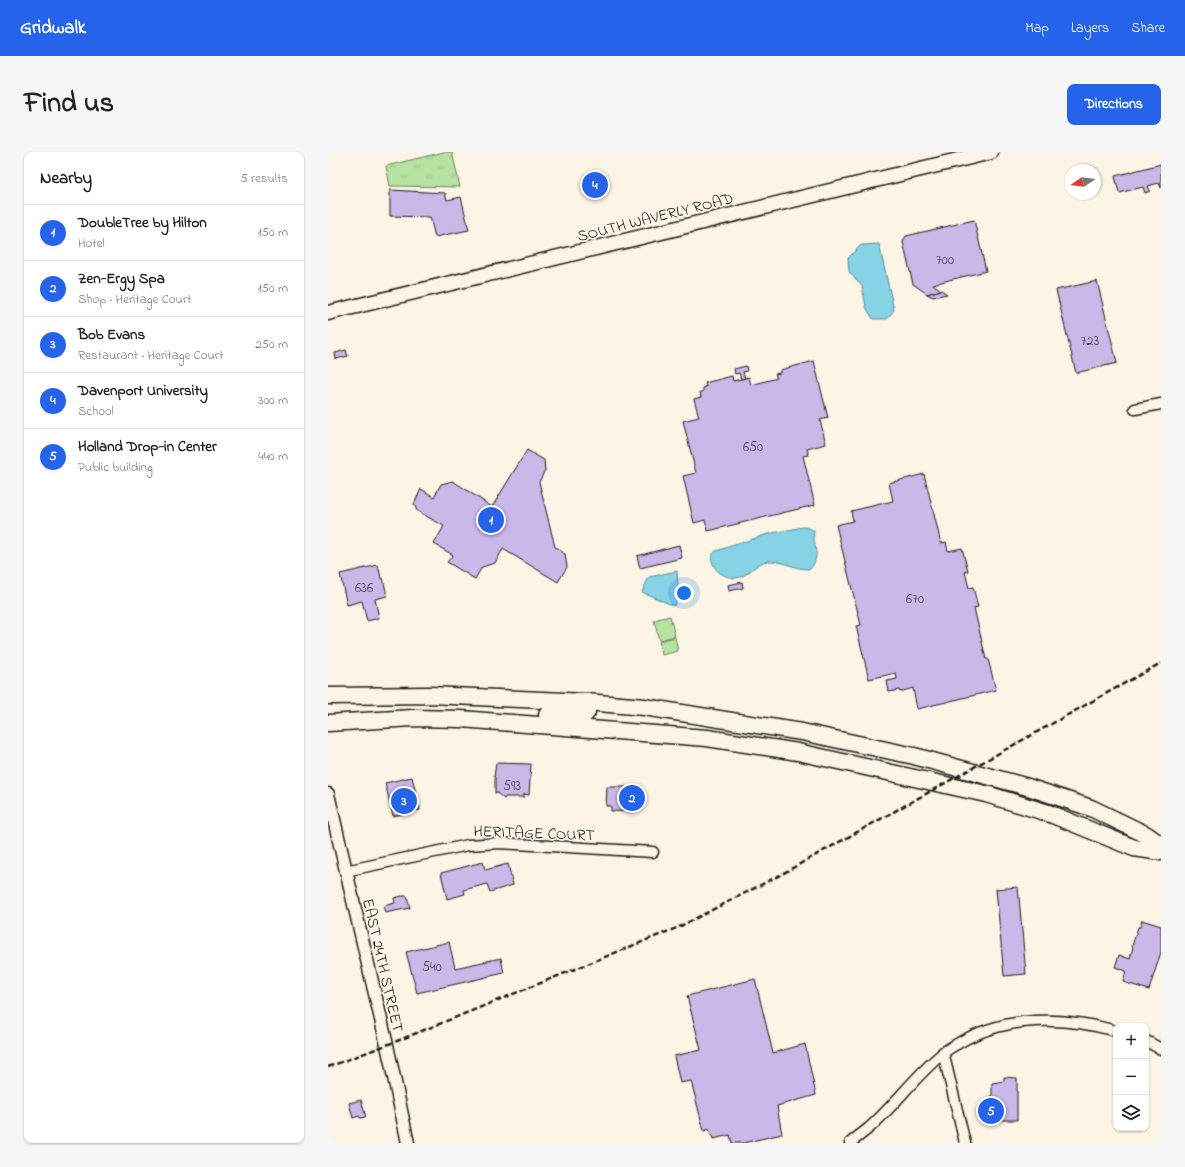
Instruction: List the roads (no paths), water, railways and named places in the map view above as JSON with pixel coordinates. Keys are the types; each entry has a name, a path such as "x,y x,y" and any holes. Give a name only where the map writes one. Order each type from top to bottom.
{"highway":[{"path":"328,696 430,695 587,702 644,707 794,731 914,756 1028,787 1091,808 1147,835 1161,845"},
{"path":"461,719 473,713 583,716 587,712 587,702"},
{"path":"328,723 413,718 461,719 707,738 798,752 986,794 1048,813 1134,848 1161,852"}],"main road":[{"name":"SOUTH WAVERLY ROAD","path":"328,313 990,152"}],"street":[{"path":"1135,409 1161,404"},
{"name":"EAST 24TH STREET","path":"328,794 387,1045 408,1143"},
{"name":"HERITAGE COURT","path":"345,870 476,844 499,843 653,852"},
{"path":"850,1143 870,1128 921,1072 943,1052 968,1038 996,1026 1040,1020 1069,1021 1113,1030"},
{"path":"1149,1044 1161,1050"},
{"path":"943,1052 965,1143"}],"water":[{"path":"879,244 894,310 887,319 873,319 866,307 862,286 849,272 848,258 861,245"},
{"path":"803,527 814,531 816,555 814,564 810,569 768,561 759,564 744,575 735,578 720,573 713,565 712,556 716,551 768,534"},
{"path":"677,571 678,585 675,597 677,598 674,606 642,592 649,577"}],"railway":[{"path":"328,1067 397,1041 679,927 780,875 1161,663"}],"place":[{"name":"Davenport University","path":"595,185"},
{"name":"DoubleTree by Hilton","path":"491,520"},
{"name":"Zen-Ergy Spa","path":"632,798"},
{"name":"Bob Evans","path":"404,801"},
{"name":"Holland Drop-in Center","path":"991,1111"}]}
